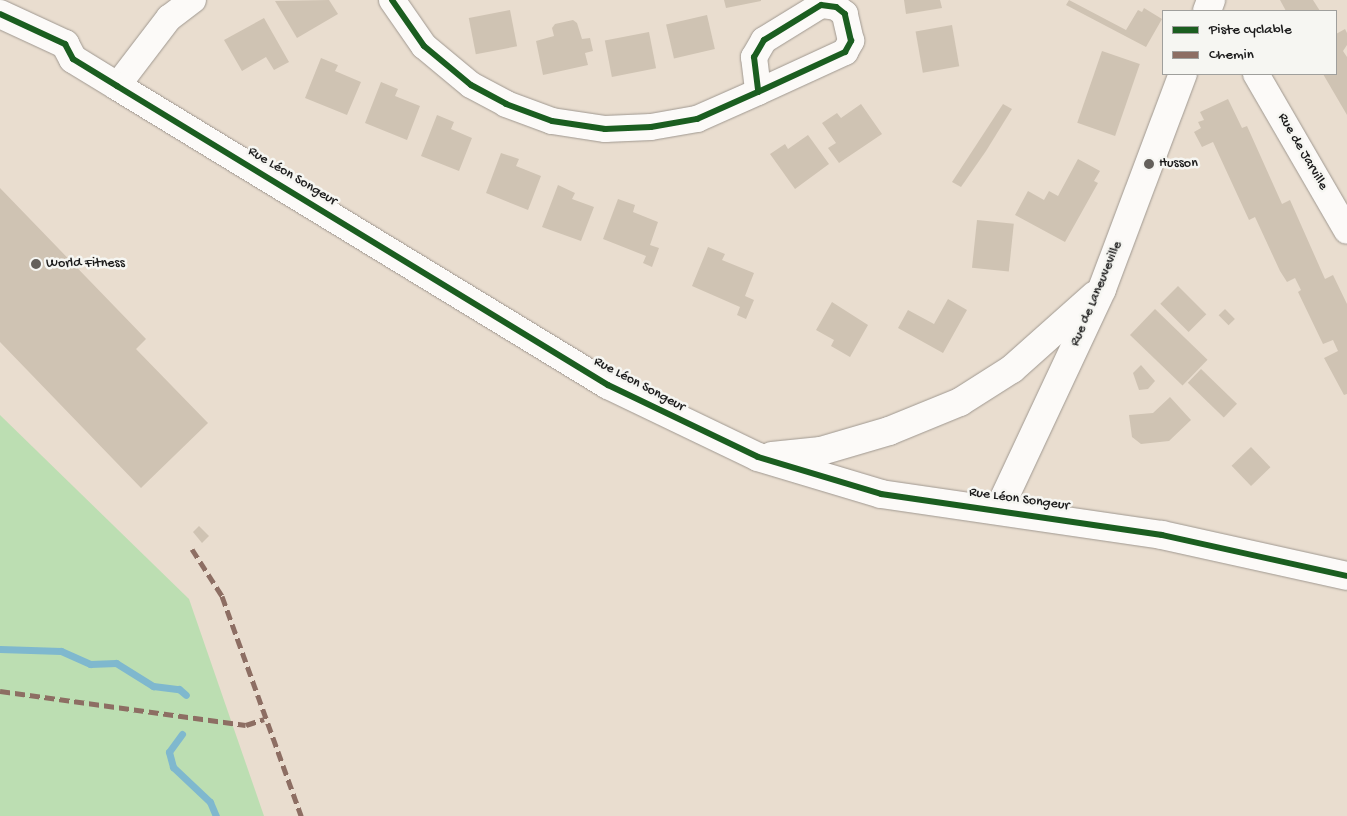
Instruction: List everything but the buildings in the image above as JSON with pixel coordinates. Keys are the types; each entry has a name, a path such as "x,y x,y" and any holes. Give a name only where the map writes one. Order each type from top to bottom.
{"street":[{"path":"117,86 170,18 193,0"},
{"path":"392,0 424,46 459,75 506,104 552,121 605,129 672,125 697,119 758,92"},
{"name":"Rue Léon Songeur","path":"0,14 65,44 73,59 608,384 758,457 881,494 999,509 1162,534 1347,576"},
{"name":"Rue Léon Songeur","path":"0,28 60,60 73,59"},
{"name":"Rue de Laneuveville","path":"999,509 1102,289 1183,75"},
{"name":"Rue de Jarville","path":"1257,75 1347,231"},
{"path":"758,457 821,451 889,431 960,402 1012,369 1102,289"}],"green space":[{"path":"0,415 189,599 264,816 0,816"}],"waterway":[{"path":"0,649 61,651 90,664 116,663 153,686 179,689 186,695"},
{"path":"182,734 169,752 173,767 210,802 216,816"}],"marked path":[{"path":"192,549 222,596 301,816"},
{"path":"0,691 246,725 264,719"}],"cycle path":[{"path":"392,0 424,46 471,85 506,104 552,121 605,129 651,127 697,119 758,92 845,52 851,41 845,14 836,7 821,5 764,40 754,57 758,92"},
{"path":"0,14 65,44 73,59 608,385 758,457 881,494 1162,535 1347,576"}],"place":[{"name":"Husson","path":"1149,164"},
{"name":"World Fitness","path":"36,264"}]}
